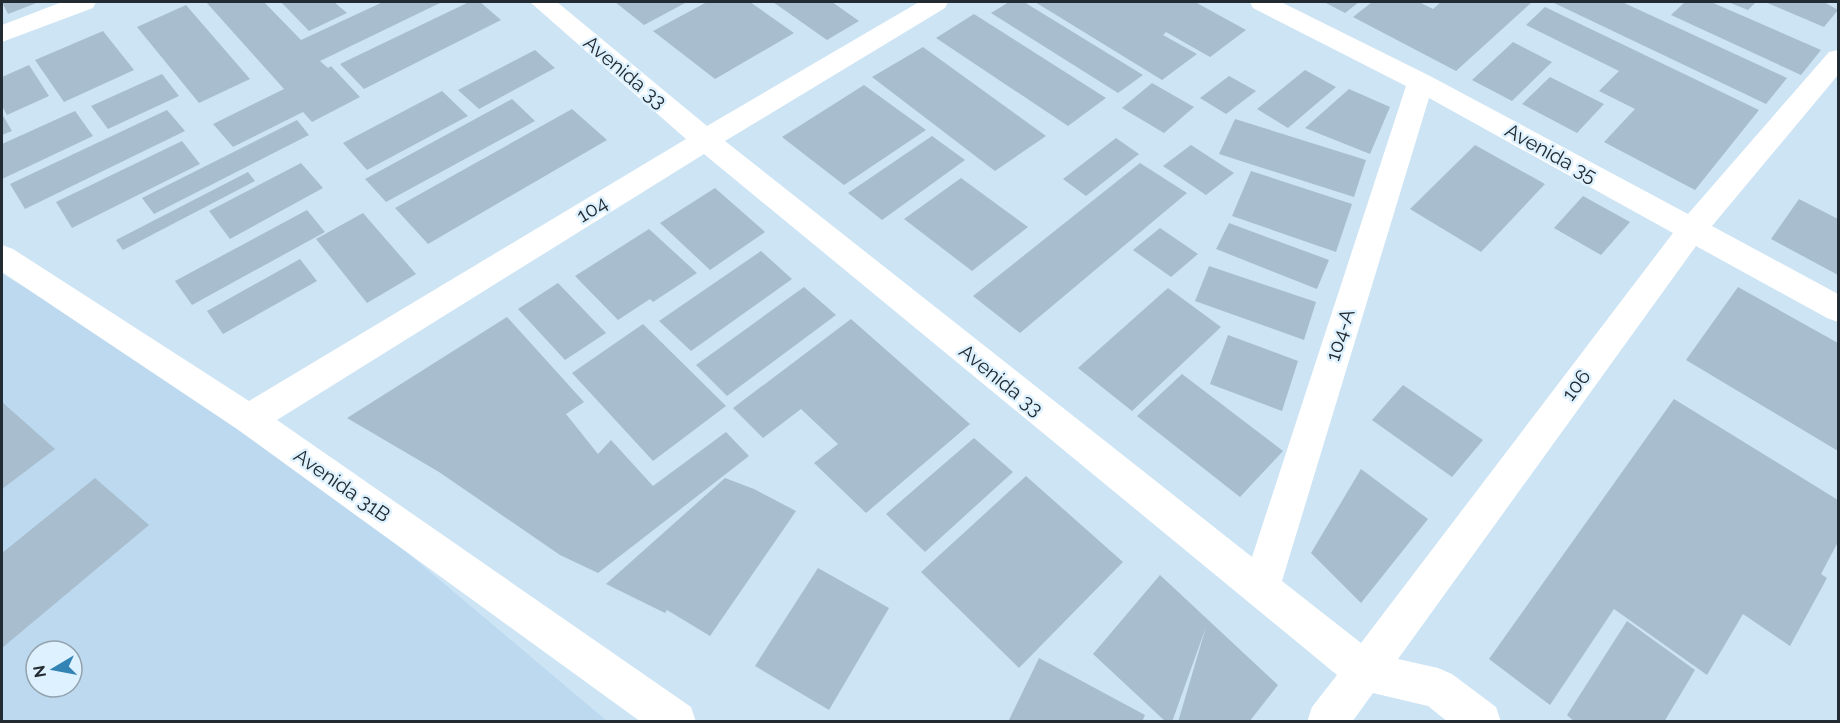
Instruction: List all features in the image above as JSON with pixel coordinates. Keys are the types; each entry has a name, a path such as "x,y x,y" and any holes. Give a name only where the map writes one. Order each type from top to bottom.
{"street":[{"path":"2,34 84,2"},
{"name":"Avenida 33","path":"542,2 705,140 1364,671 1438,688 1481,722"},
{"name":"104","path":"249,419 705,140 936,2"},
{"name":"Avenida 35","path":"1262,2 1420,82 1839,309"},
{"name":"106","path":"1327,722 1692,229 1839,58"},
{"name":"104-A","path":"1260,589 1420,82"},
{"name":"Avenida 31B","path":"2,257 249,419 676,722"}],"shaded area":[{"path":"2,274 249,419 607,721 2,722"}],"building":[{"path":"2,2 39,2 8,14"},
{"path":"206,2 264,2 301,40 383,2 442,2 320,61 328,68 331,66 360,97 312,122 303,112 233,147 213,124 284,89"},
{"path":"281,2 334,2 347,13 309,31"},
{"path":"469,2 480,2 501,20 364,89 340,64"},
{"path":"615,2 687,2 644,25"},
{"path":"707,2 750,2 794,33 715,79 653,31"},
{"path":"773,2 832,2 859,21 827,40"},
{"path":"1009,2 1024,2 1143,75 1118,93 991,13"},
{"path":"1035,2 1195,2 1246,30 1210,57 1166,32 1163,35 1197,54 1162,80"},
{"path":"1324,2 1359,2 1345,13"},
{"path":"1372,2 1419,2 1433,9 1441,2 1532,2 1456,71 1353,17"},
{"path":"1552,2 1622,2 1787,78 1766,104"},
{"path":"1685,2 1711,2 1821,50 1801,75 1671,15"},
{"path":"1728,2 1756,2 1748,10"},
{"path":"1765,2 1824,2 1838,10 1824,27"},
{"path":"186,5 250,79 199,103 137,27"},
{"path":"1545,7 1759,110 1695,190 1604,142 1635,109 1599,91 1619,71 1526,25"},
{"path":"974,14 1106,98 1068,126 936,38"},
{"path":"103,31 134,70 64,102 35,60"},
{"path":"1513,42 1552,62 1512,101 1472,80"},
{"path":"923,47 1046,136 995,171 872,77"},
{"path":"535,50 555,68 479,109 458,90"},
{"path":"29,65 49,96 7,115 2,106 2,77"},
{"path":"1305,70 1336,87 1288,128 1257,109"},
{"path":"162,74 179,96 108,129 91,106"},
{"path":"1229,76 1256,91 1226,114 1200,98"},
{"path":"1550,77 1604,104 1577,133 1522,104"},
{"path":"1152,83 1194,107 1164,133 1122,108"},
{"path":"864,85 926,130 844,185 782,137"},
{"path":"1349,89 1390,107 1370,154 1305,128"},
{"path":"442,91 468,116 367,170 343,143"},
{"path":"512,99 535,121 386,202 365,179"},
{"path":"572,109 607,140 428,244 395,208"},
{"path":"167,110 185,131 25,209 10,184"},
{"path":"75,111 93,136 2,179 2,144"},
{"path":"2,114 12,131 2,135"},
{"path":"1235,119 1366,160 1354,197 1219,154"},
{"path":"297,120 309,135 154,214 142,198"},
{"path":"932,136 965,160 882,220 848,193"},
{"path":"1116,138 1139,154 1086,196 1063,179"},
{"path":"182,141 200,164 72,228 56,202"},
{"path":"1191,145 1234,173 1206,195 1163,166"},
{"path":"1475,145 1545,184 1481,252 1410,209"},
{"path":"301,163 323,188 230,239 209,211"},
{"path":"1140,163 1187,193 1020,333 973,296"},
{"path":"1251,171 1352,204 1336,252 1232,216"},
{"path":"248,172 255,181 123,250 116,240"},
{"path":"961,178 1028,227 972,271 904,219"},
{"path":"715,188 765,232 710,270 660,223"},
{"path":"1583,196 1630,222 1601,255 1554,228"},
{"path":"1799,199 1838,219 1838,275 1771,239"},
{"path":"307,210 325,232 192,305 175,281"},
{"path":"363,213 416,274 367,303 316,239"},
{"path":"1229,223 1329,260 1317,289 1216,249"},
{"path":"1160,228 1198,254 1171,277 1133,250"},
{"path":"649,229 697,273 653,302 650,299 618,320 575,276"},
{"path":"761,251 792,279 691,351 659,321"},
{"path":"300,259 317,281 223,334 207,311"},
{"path":"1209,266 1316,302 1304,340 1195,301"},
{"path":"558,283 606,333 565,360 518,309"},
{"path":"804,287 836,315 727,396 696,365"},
{"path":"1738,287 1838,343 1838,451 1686,360"},
{"path":"1168,288 1221,327 1132,411 1078,368"},
{"path":"507,317 584,402 566,414 598,454 611,440 653,486 726,432 749,456 598,573 560,555 439,472 347,418"},
{"path":"851,319 970,424 866,513 814,463 838,444 801,409 763,438 733,408"},
{"path":"643,324 726,406 653,461 572,373"},
{"path":"1228,335 1298,361 1282,411 1210,384"},
{"path":"1182,374 1283,451 1240,497 1137,416"},
{"path":"1403,385 1483,440 1452,477 1372,420"},
{"path":"1674,399 1838,500 1838,542 1821,574 1827,578 1790,646 1743,614 1707,675 1614,609 1550,705 1489,659"},
{"path":"2,402 55,449 2,489"},
{"path":"974,438 1013,472 925,552 886,514"},
{"path":"1361,469 1428,519 1361,603 1311,553"},
{"path":"1026,476 1123,562 1019,668 921,572"},
{"path":"95,478 149,525 2,648 2,553"},
{"path":"725,478 754,489 796,511 710,636 667,610 665,613 606,584"},
{"path":"818,568 889,608 829,710 755,666"},
{"path":"1160,575 1278,685 1249,722 1178,722 1206,627 1172,722 1166,722 1093,654"},
{"path":"1627,621 1695,670 1664,722 1575,722 1567,715"},
{"path":"1039,658 1145,715 1142,722 1008,722"}]}
